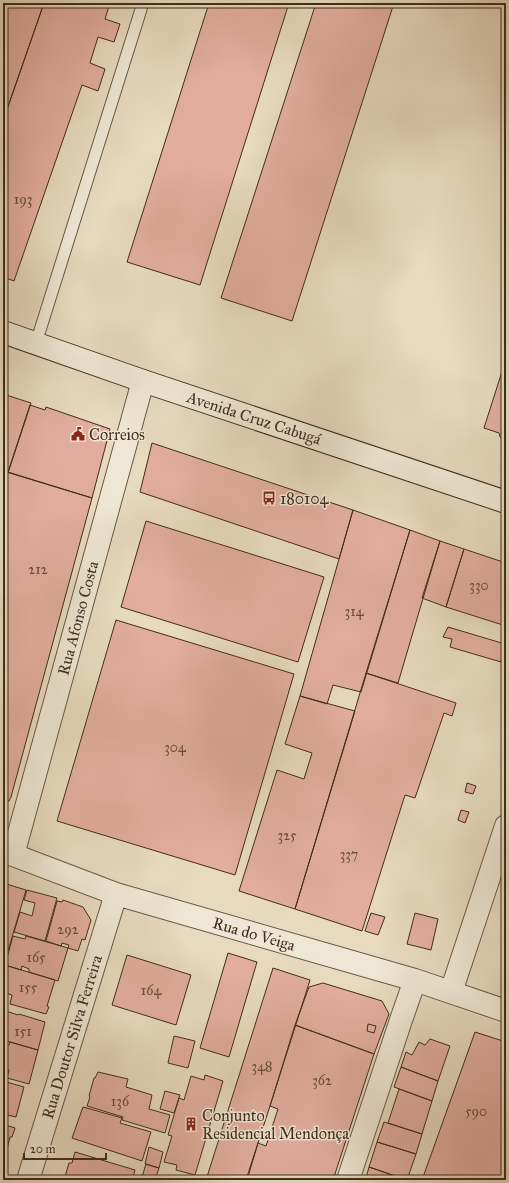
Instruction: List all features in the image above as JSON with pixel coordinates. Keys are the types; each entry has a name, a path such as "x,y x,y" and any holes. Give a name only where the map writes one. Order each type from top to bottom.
{"street":[{"name":"Avenida Cruz Cabugá","path":"3,332 143,381 506,502"},
{"name":"Rua Afonso Costa","path":"8,853 143,381"},
{"path":"451,992 506,826"},
{"name":"Rua do Veiga","path":"8,853 116,894 415,980 506,1011"},
{"name":"Rua Doutor Silva Ferreira","path":"28,1180 116,894"},
{"path":"348,1180 415,980"}],"lane":[{"path":"36,343 143,3"}],"building":[{"path":"3,3 44,3 3,121"},
{"path":"44,3 110,3 105,19 120,24 114,42 98,37 90,63 105,69 98,91 82,85 14,281 3,277 3,121"},
{"path":"209,3 289,3 200,285 127,262"},
{"path":"316,3 394,3 292,321 221,298"},
{"path":"506,359 505,439 500,437 499,433 484,428"},
{"path":"3,394 31,403 8,473 3,471"},
{"path":"30,405 45,410 46,407 110,429 92,498 8,472"},
{"path":"152,443 353,510 339,559 140,492"},
{"path":"3,471 92,498 11,797 9,801 3,804"},
{"path":"353,510 410,530 361,692 333,685 327,704 300,696"},
{"path":"146,521 324,577 298,662 121,607"},
{"path":"410,530 440,541 398,683 366,673"},
{"path":"440,541 464,549 446,607 422,598"},
{"path":"464,549 506,563 506,626 446,607"},
{"path":"116,620 294,674 235,875 57,821"},
{"path":"448,627 505,644 501,662 450,647 452,639 443,637"},
{"path":"366,673 456,703 452,716 444,713 415,798 405,795 362,931 295,909"},
{"path":"300,696 355,711 295,909 239,891 277,770 304,779 312,753 285,744"},
{"path":"467,783 476,786 473,794 465,792"},
{"path":"461,810 469,812 465,823 458,820"},
{"path":"3,883 26,890 3,968"},
{"path":"27,890 57,898 45,941 14,932 20,912 32,916 35,903 24,900"},
{"path":"63,900 83,907 91,920 85,940 82,939 78,951 68,948 69,945 62,943 61,946 46,941 57,901 62,902"},
{"path":"371,913 385,917 378,935 365,931"},
{"path":"415,913 438,919 431,950 407,944"},
{"path":"13,936 25,939 26,936 68,948 58,981 29,972 29,969 22,966 21,970 5,965"},
{"path":"228,953 257,962 229,1057 200,1048"},
{"path":"127,955 191,975 176,1025 112,1005"},
{"path":"8,966 55,980 46,1014 10,1004 12,995 3,992 3,983"},
{"path":"273,968 310,980 246,1180 206,1180"},
{"path":"323,983 382,1001 389,1014 374,1054 295,1025 309,987"},
{"path":"6,1011 45,1022 38,1050 3,1040 3,1019"},
{"path":"368,1024 376,1026 374,1033 367,1031"},
{"path":"295,1025 374,1054 333,1180 247,1180 258,1143 266,1146 278,1109 270,1106"},
{"path":"475,1032 506,1042 506,1180 422,1180"},
{"path":"174,1036 195,1041 188,1068 168,1063"},
{"path":"430,1039 450,1046 438,1081 401,1067 406,1052 412,1055 419,1042 425,1045"},
{"path":"10,1042 38,1050 29,1084 7,1078 9,1070 4,1068 3,1071 3,1043 9,1045"},
{"path":"401,1067 438,1081 432,1101 394,1087"},
{"path":"98,1072 128,1079 126,1087 152,1095 149,1109 170,1115 165,1133 122,1120 123,1117 87,1106 94,1078"},
{"name":"Conjunto Residencial Mendonça","path":"205,1075 223,1081 195,1175 176,1170 177,1165 164,1162 172,1136 168,1135 179,1098 184,1100 191,1076 204,1080"},
{"path":"3,1081 24,1087 16,1117 3,1114"},
{"path":"399,1089 432,1101 422,1134 388,1123"},
{"path":"165,1091 180,1095 174,1113 160,1109"},
{"path":"83,1107 122,1118 120,1123 151,1132 142,1161 72,1138"},
{"path":"384,1122 422,1134 416,1154 377,1142"},
{"path":"3,1124 15,1128 12,1137 10,1137 4,1161"},
{"path":"377,1142 416,1154 407,1180 369,1167"},
{"path":"149,1147 163,1152 159,1168 145,1164"},
{"path":"75,1152 135,1170 132,1180 64,1180 69,1163 72,1163"},
{"path":"146,1164 159,1168 155,1180 141,1180"},
{"path":"369,1167 407,1180 370,1180 366,1178"}],"place":[{"name":"Correios","path":"78,434"},
{"name":"180104","path":"269,498"},
{"name":"Conjunto Residencial Mendonça","path":"191,1124"}]}
